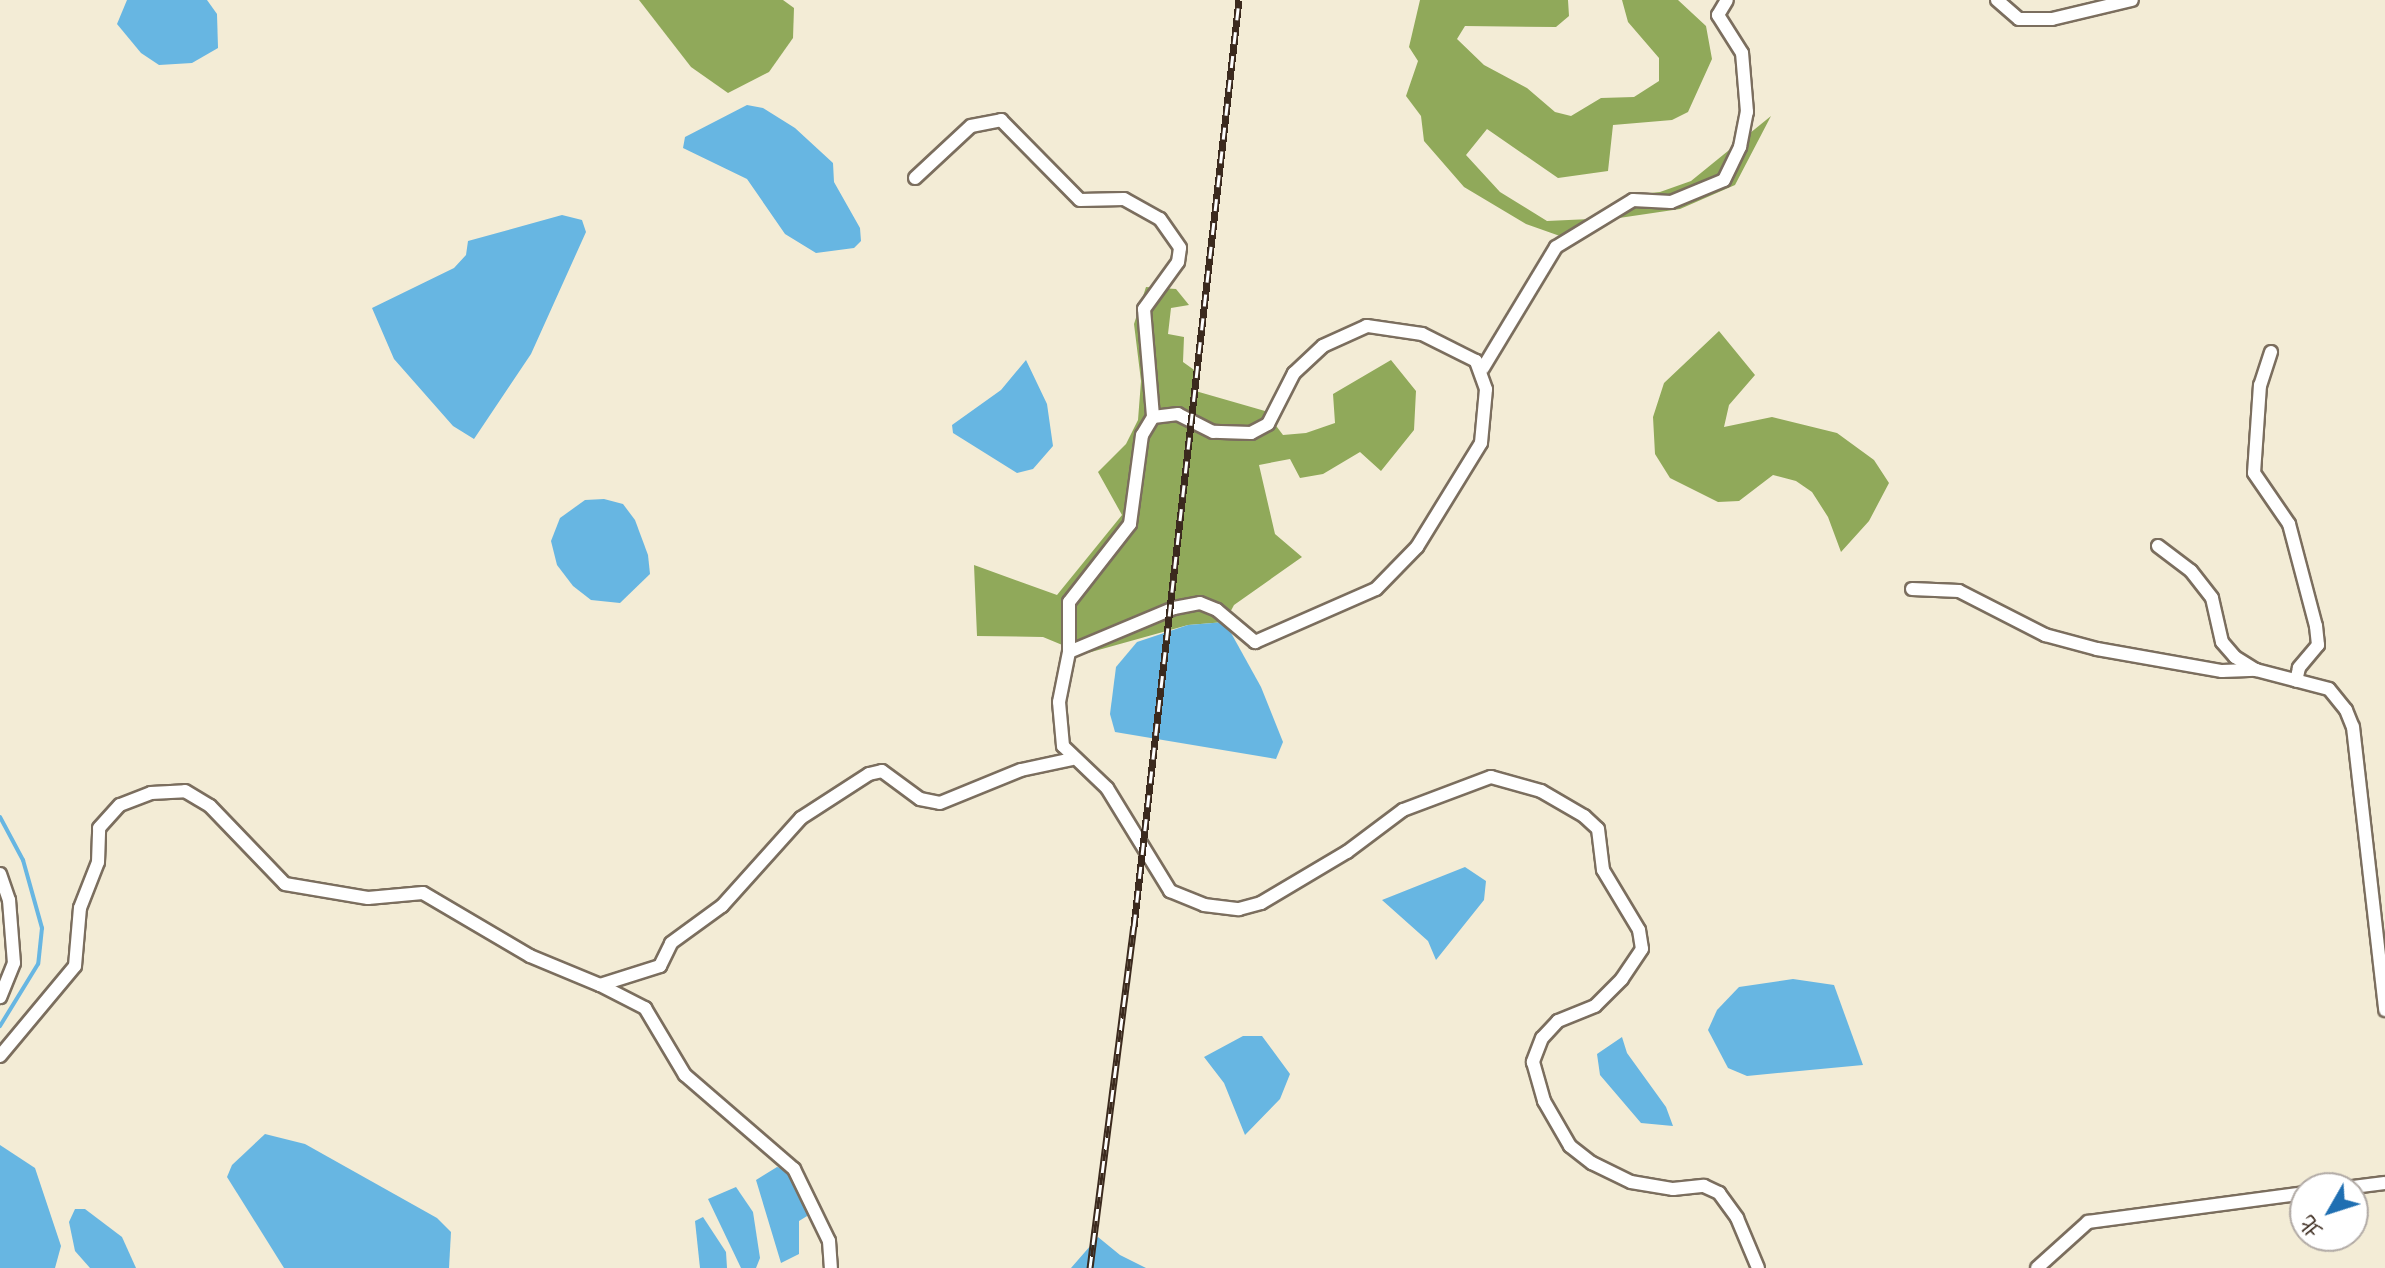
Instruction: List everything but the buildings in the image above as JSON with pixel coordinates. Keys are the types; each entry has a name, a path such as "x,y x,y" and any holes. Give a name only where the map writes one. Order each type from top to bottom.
{"street":[{"path":"1069,652 1200,603 1217,610 1255,642 1322,611 1351,605 1376,589 1417,547 1481,443 1486,416 1483,368 1556,247 1633,200 1671,202 1724,180 1740,147 1747,112 1742,53 1718,15 1727,0"},
{"path":"1997,0 2019,19 2052,19 2132,0"},
{"path":"915,178 971,126 1001,120 1080,200 1124,199 1160,219 1180,248 1178,262 1144,309 1153,417 1142,435 1130,524 1069,602 1069,652 1059,702 1063,746 1072,759 1090,768 1107,788 1170,891 1186,901 1239,909 1285,892 1403,810 1491,777 1541,791 1584,816 1598,829 1603,870 1639,930 1642,949 1622,979 1595,1006 1558,1021 1542,1038 1533,1062 1544,1101 1570,1146 1592,1163 1631,1182 1673,1189 1704,1186 1719,1193 1737,1218 1758,1268"},
{"path":"1153,417 1178,414 1213,432 1251,433 1268,424 1294,373 1323,346 1367,326 1444,342 1483,368"},
{"path":"2271,352 2260,385 2254,473 2289,524 2316,626 2318,645 2299,668 2296,681"},
{"path":"2158,546 2191,571 2212,598 2222,642 2256,670"},
{"path":"1912,589 1959,591 2045,635 2097,649 2222,671 2256,670 2329,689 2346,710 2353,727 2385,1010"},
{"path":"600,985 660,966 671,943 722,906 801,818 869,774 882,771 920,799 940,803 1021,770 1072,759"},
{"path":"0,1056 75,966 78,919 98,862 99,828 120,805 151,793 185,791 210,806 285,884 368,898 423,893 530,956 600,985 645,1008 685,1075 794,1169 829,1241 831,1268"},
{"path":"0,874 9,900 14,963 0,997"},
{"path":"2037,1268 2088,1222 2289,1195"}],"green space":[{"path":"639,0 783,0 794,8 793,38 769,72 728,93 691,67"},
{"path":"1420,0 1568,0 1569,16 1556,27 1465,26 1457,39 1484,65 1527,88 1555,112 1571,116 1601,98 1634,97 1659,81 1659,58 1628,22 1622,0 1678,0 1706,26 1712,59 1688,112 1672,120 1613,125 1608,171 1558,178 1487,129 1466,155 1500,192 1547,221 1590,219 1629,195 1660,192 1691,181 1771,116 1735,185 1680,209 1619,218 1574,241 1526,224 1464,187 1424,141 1421,116 1406,96 1418,61 1409,47"},
{"path":"1146,287 1176,289 1189,305 1171,308 1168,334 1184,337 1183,362 1197,372 1192,390 1265,411 1283,435 1306,433 1335,423 1333,394 1391,360 1416,391 1414,430 1381,471 1360,452 1323,474 1300,478 1290,459 1259,465 1275,534 1302,557 1234,605 1225,622 1188,625 1084,654 1043,637 977,636 974,565 1057,595 1122,515 1098,472 1126,444 1138,420 1141,381 1134,324"},
{"path":"1719,331 1755,375 1729,405 1724,427 1772,417 1837,433 1874,460 1889,483 1869,521 1841,552 1828,517 1812,492 1796,481 1773,475 1739,501 1718,502 1670,478 1655,454 1653,417 1664,383"}],"water":[{"path":"127,0 207,0 217,14 218,48 192,63 159,65 141,53 117,24"},
{"path":"747,105 763,108 795,128 833,163 834,182 860,228 861,241 854,248 816,253 785,234 747,179 683,148 685,137"},
{"path":"562,215 582,220 586,232 531,354 474,439 453,426 394,359 372,308 454,268 466,255 468,241"},
{"path":"1026,360 1047,404 1053,446 1033,469 1017,473 953,433 952,425 1001,390"},
{"path":"604,499 623,504 635,520 648,555 650,574 620,603 591,600 573,586 557,565 551,541 560,518 585,500"},
{"path":"1225,622 1261,687 1283,742 1276,759 1115,732 1110,714 1116,667 1137,642 1188,625"},
{"path":"1465,867 1486,881 1484,900 1436,960 1428,941 1382,900"},
{"path":"1793,979 1834,985 1863,1065 1747,1076 1728,1068 1708,1030 1717,1010 1739,987"},
{"path":"1243,1036 1262,1036 1290,1074 1280,1099 1245,1135 1224,1083 1204,1057"},
{"path":"1622,1037 1627,1053 1666,1107 1673,1126 1641,1123 1600,1075 1597,1054"},
{"path":"265,1134 305,1144 437,1218 451,1232 449,1268 284,1268 227,1177 232,1165"},
{"path":"0,1145 35,1168 61,1246 55,1268 0,1268"},
{"path":"777,1167 788,1170 812,1213 799,1221 799,1254 781,1263 756,1180"},
{"path":"736,1187 753,1212 760,1258 756,1268 741,1268 708,1199"},
{"path":"75,1209 85,1209 122,1237 136,1268 90,1268 75,1251 69,1222"},
{"path":"703,1217 726,1252 727,1268 700,1268 695,1221"},
{"path":"1098,1237 1120,1255 1146,1268 1071,1268"}],"waterway":[{"path":"0,817 23,860 42,928 38,964 0,1026"}],"railway":[{"path":"1090,1268 1134,926 1239,0"}]}
